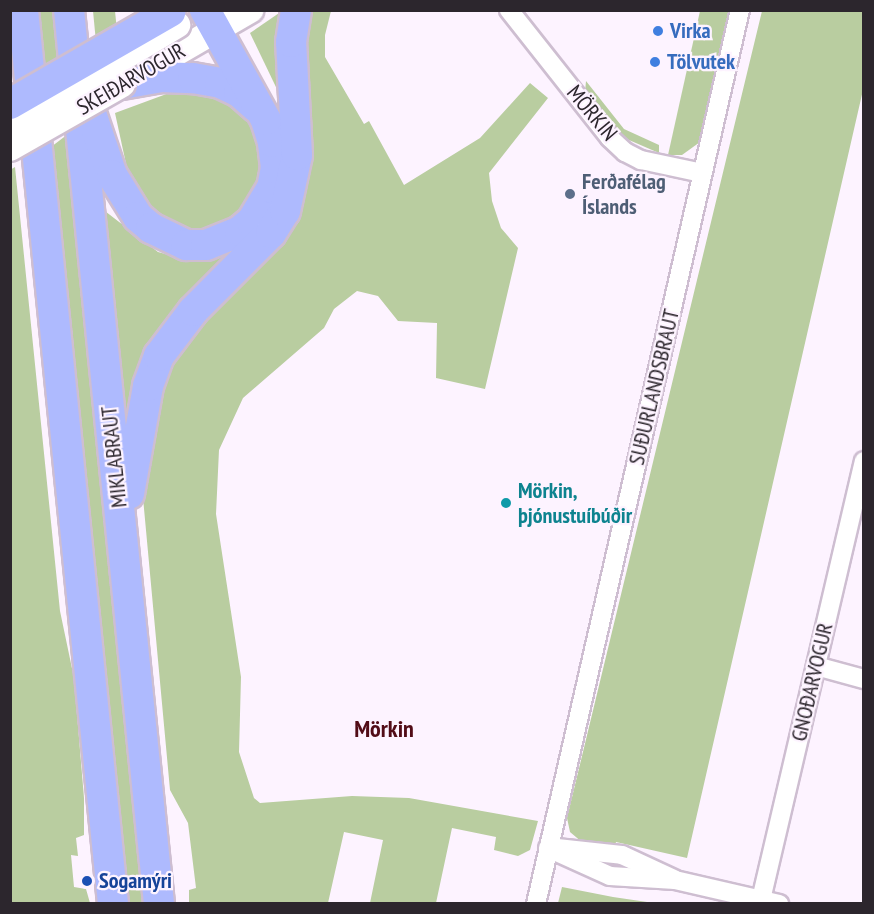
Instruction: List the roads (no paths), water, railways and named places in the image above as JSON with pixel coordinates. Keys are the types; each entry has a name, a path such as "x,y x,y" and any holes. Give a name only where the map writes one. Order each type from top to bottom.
{"highway":[{"name":"MIKLABRAUT","path":"23,10 21,94 113,903"},
{"path":"122,544 137,436 148,386 159,356 193,311 270,233 285,211 297,155 291,42 296,10"},
{"path":"10,22 21,94 173,16"},
{"path":"222,16 289,125 297,155"},
{"path":"70,23 96,131 112,175 138,217 151,228 186,245 206,245 240,231 265,204 276,168 273,142 222,16"},
{"name":"MIKLABRAUT","path":"70,23 159,903"},
{"path":"122,84 183,63 239,92 261,111"}],"main road":[{"name":"SKEIÐARVOGUR","path":"10,125 173,16 222,16"},
{"name":"SKEIÐARVOGUR","path":"183,63 222,16"},
{"name":"SKEIÐARVOGUR","path":"10,148 122,84"}],"street":[{"name":"MÖRKIN","path":"509,10 610,138 625,152 641,160 702,173"},
{"name":"SUÐURLANDSBRAUT","path":"536,903 740,10"},
{"name":"GNOÐARVOGUR","path":"767,902 816,666 864,461"},
{"path":"816,666 864,680"},
{"path":"548,848 622,855 675,880 767,902"}],"place":[{"name":"Virka","path":"658,31"},
{"name":"Tölvutek","path":"655,62"},
{"name":"Ferðafélag Íslands","path":"570,194"},
{"name":"Mörkin, þjónustuíbúðir","path":"506,503"},
{"name":"Sogamýri","path":"87,881"}],"district":[{"name":"Mörkin","path":"384,729"}]}
